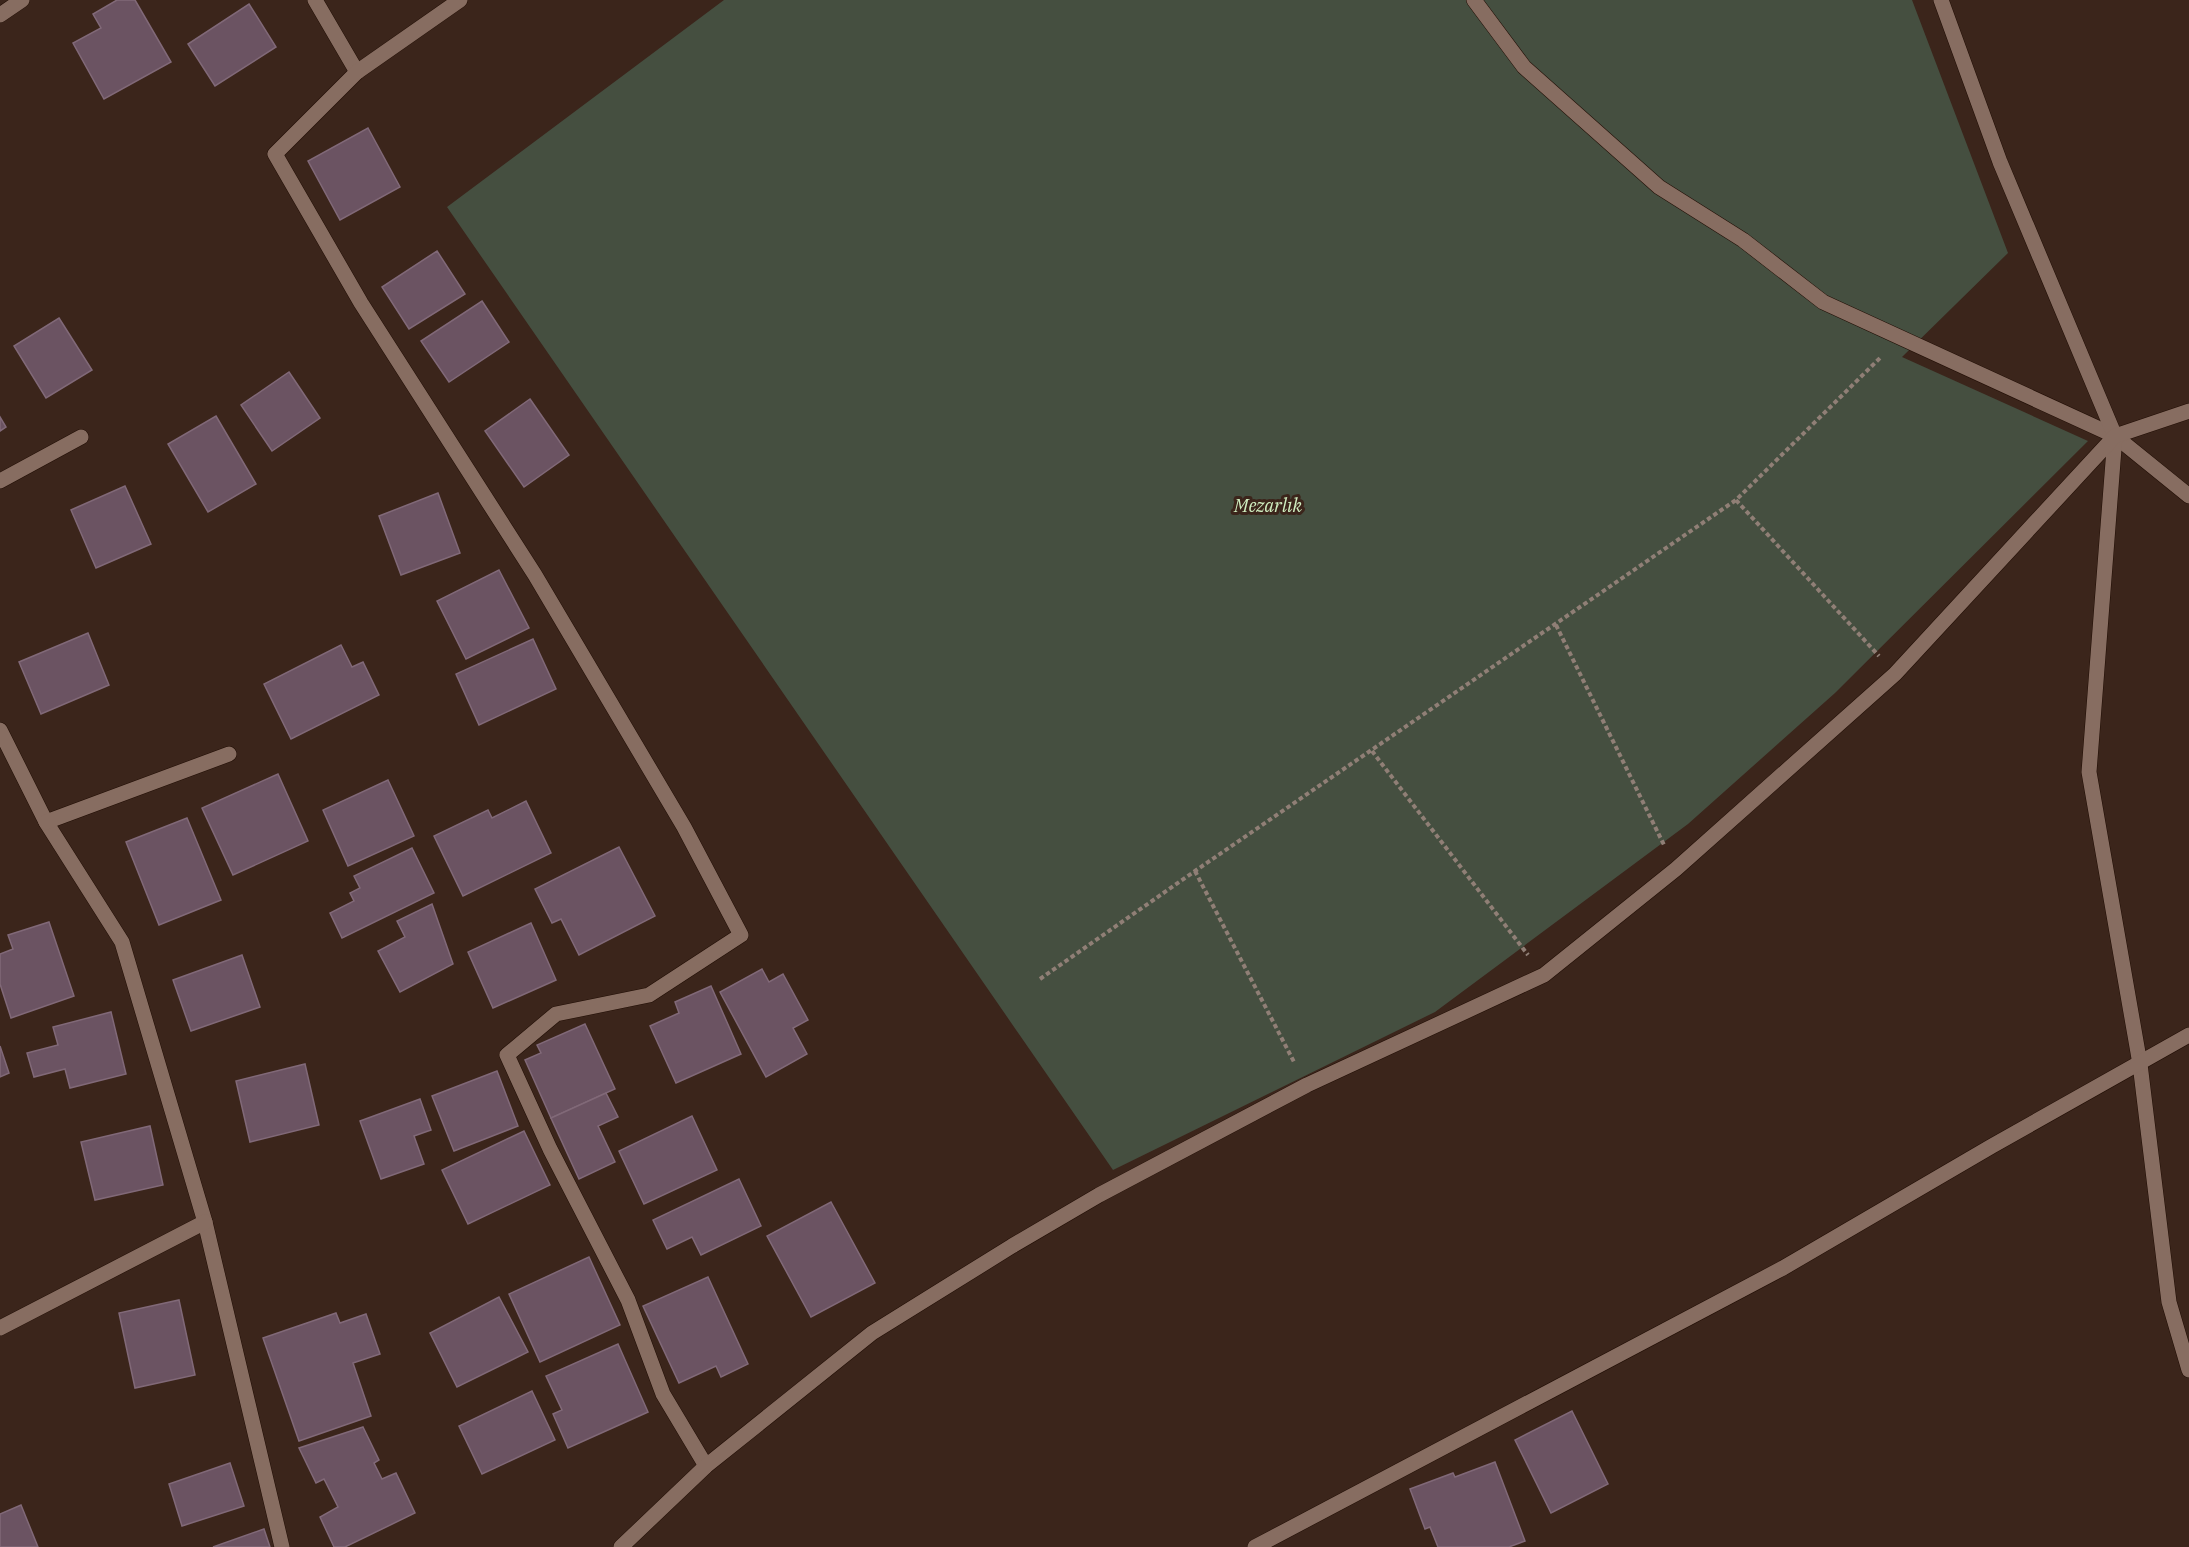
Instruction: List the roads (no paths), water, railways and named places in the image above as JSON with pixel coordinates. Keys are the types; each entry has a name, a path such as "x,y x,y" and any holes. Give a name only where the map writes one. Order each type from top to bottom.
{"street":[{"path":"0,15 22,0"},
{"path":"315,0 357,72"},
{"path":"460,0 357,72 275,154 361,303 535,574 684,827 741,935 649,994 556,1014 507,1055 550,1149 628,1300 663,1395 706,1466"},
{"path":"1474,0 1524,67 1659,187 1743,240 1824,302 2115,436 2189,496"},
{"path":"1941,0 2000,162 2115,436 2090,772 2140,1064 2169,1302 2189,1370"},
{"path":"621,1547 706,1466 872,1333 1012,1246 1099,1195 1306,1085 1544,975 1676,869 1895,674 2115,436 2189,411"},
{"path":"0,481 81,437"},
{"path":"0,730 46,822 122,942 205,1222 282,1547"},
{"path":"46,822 229,754"},
{"path":"1255,1547 1783,1269 1992,1146 2189,1035"},
{"path":"0,1328 205,1222"}],"park label":[{"name":"Mezarlık","path":"1268,505"}]}
